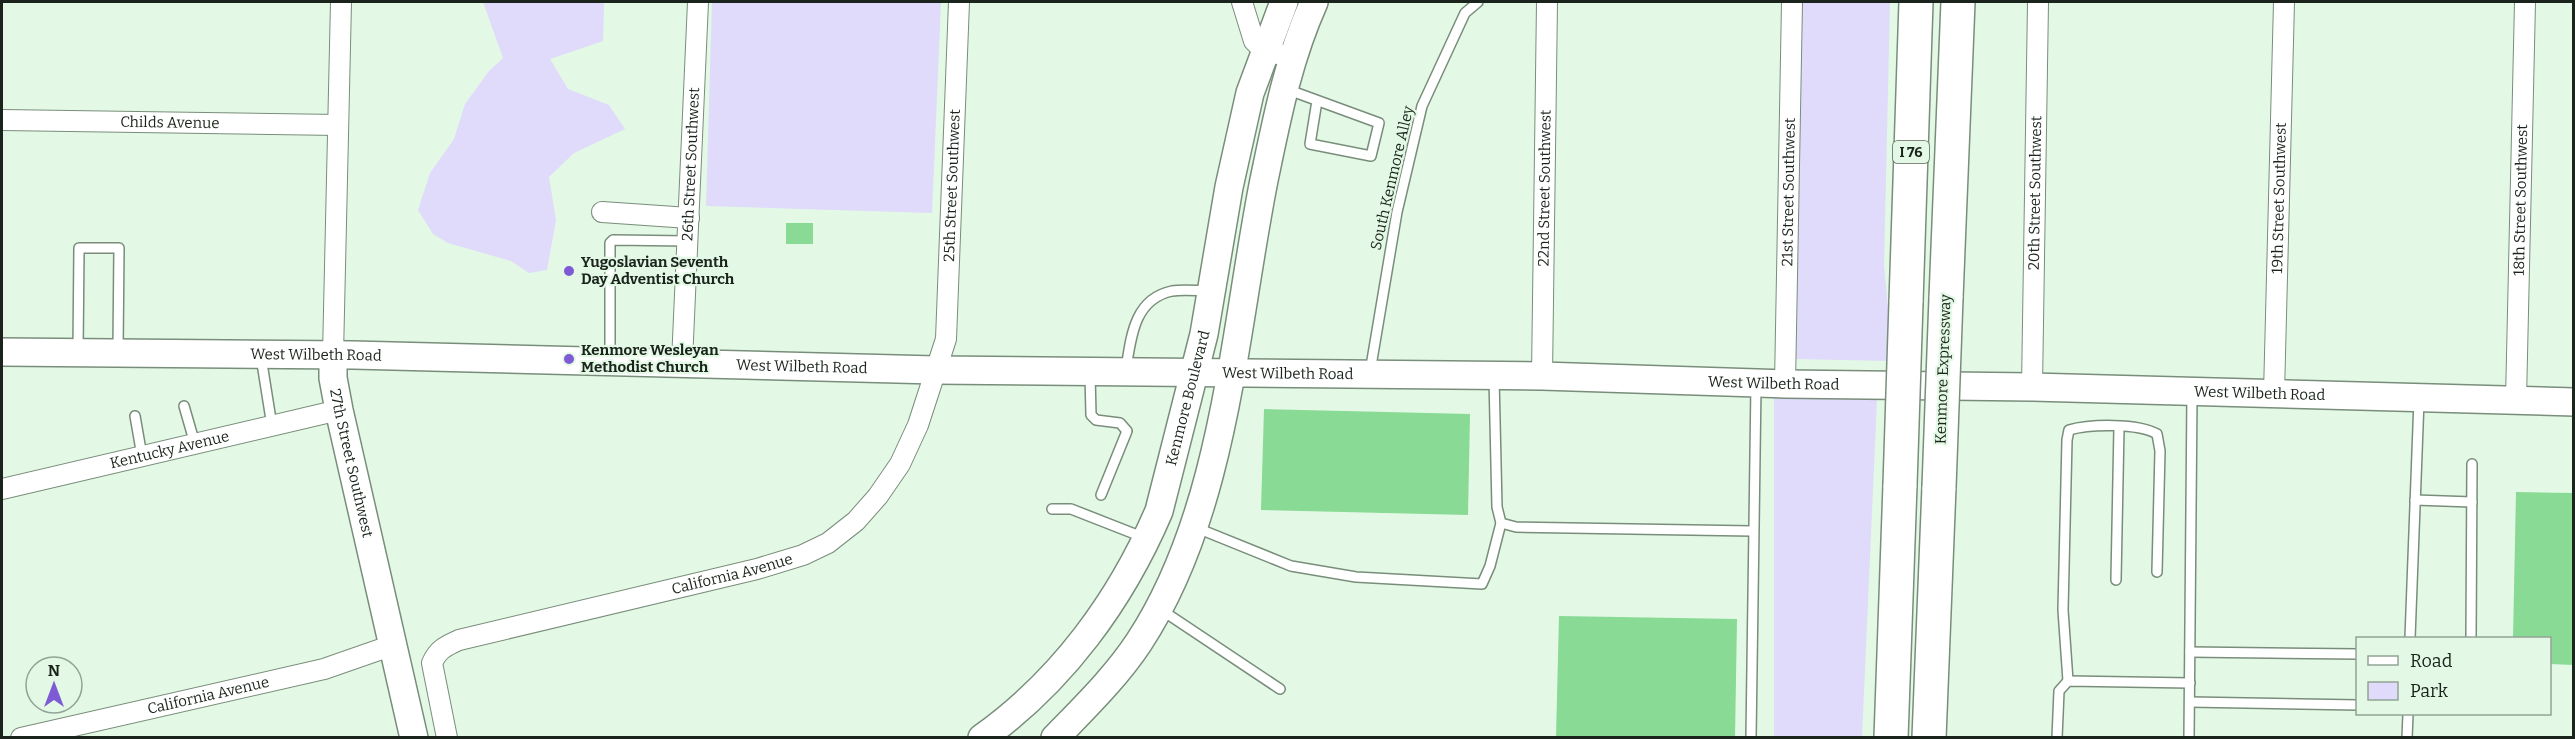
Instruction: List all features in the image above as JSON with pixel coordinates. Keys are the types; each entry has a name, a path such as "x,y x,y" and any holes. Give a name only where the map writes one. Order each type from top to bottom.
{"highway":[{"name":"I 76","path":"1891,738 1916,2"},
{"name":"Kenmore Expressway","path":"1929,738 1958,2"}],"main road":[{"name":"Kenmore Boulevard","path":"982,738 1028,701 1083,640 1119,590 1159,511 1211,291 1229,187 1250,93 1284,2"},
{"path":"1055,738 1139,642 1174,578 1195,527 1231,373 1257,217 1284,88 1292,57 1314,2"},
{"name":"West Wilbeth Road","path":"2,352 333,355 935,370 1542,376 1785,384 2032,387 2574,402"},
{"name":"27th Street Southwest","path":"333,355 333,378 339,410 414,738"}],"street":[{"name":"27th Street Southwest","path":"333,355 341,2"},
{"name":"26th Street Southwest","path":"682,362 698,2"},
{"name":"25th Street Southwest","path":"935,370 946,339 959,2"},
{"path":"1242,2 1254,41 1264,51 1292,57"},
{"name":"22nd Street Southwest","path":"1542,376 1547,2"},
{"name":"21st Street Southwest","path":"1785,384 1792,2"},
{"name":"20th Street Southwest","path":"2032,387 2038,2"},
{"name":"19th Street Southwest","path":"2274,394 2284,2"},
{"name":"18th Street Southwest","path":"2516,400 2524,2"},
{"name":"Childs Avenue","path":"2,120 338,125"},
{"path":"602,212 689,218"},
{"name":"California Avenue","path":"447,738 432,663 436,653 443,647 459,640 657,591 757,570 803,555 828,543 856,521 878,496 900,464 918,425 935,370"},
{"name":"Kentucky Avenue","path":"2,489 339,410"},
{"name":"California Avenue","path":"21,738 324,669 393,645"}],"lane":[{"name":"South Kenmore Alley","path":"1369,375 1396,212 1422,106 1465,13 1478,2"},
{"path":"1284,88 1380,123 1371,156 1310,144 1317,101"},
{"path":"610,361 610,243 613,240 688,241"},
{"path":"78,354 79,248 119,248 118,354"},
{"path":"1125,372 1133,328 1144,306 1158,296 1173,291 1211,291"},
{"path":"260,355 272,426"},
{"path":"1090,371 1091,415 1096,420 1120,423 1127,431 1101,495"},
{"path":"1195,527 1291,566 1356,577 1482,584 1490,566 1501,523 1497,507 1494,376"},
{"path":"1751,738 1752,531 1756,383"},
{"path":"2189,738 2192,391"},
{"path":"2410,637 2419,398"},
{"path":"184,406 195,444"},
{"path":"135,416 142,456"},
{"path":"2057,738 2060,691 2068,681 2063,610 2069,430 2082,426 2148,428 2157,434 2160,451 2157,572"},
{"path":"2116,580 2119,427"},
{"path":"2472,464 2472,637"},
{"path":"2415,500 2472,502"},
{"path":"1052,509 1071,509 1147,538"},
{"path":"1501,523 1516,527 1752,531"},
{"path":"1158,607 1280,689"},
{"path":"2190,652 2356,654"},
{"path":"2068,681 2190,683"},
{"path":"2190,702 2356,705"},
{"path":"2407,738 2408,715"}],"green space":[{"path":"483,2 604,2 603,41 550,59 568,89 609,105 625,129 574,153 549,177 556,220 547,270 529,273 511,261 448,243 433,234 418,210 430,173 454,139 465,104 489,71 503,58"},
{"path":"712,2 941,2 932,213 706,206"},
{"path":"1802,2 1890,2 1884,265 1891,340 1889,361 1795,359"},
{"path":"1774,398 1877,399 1862,737 1774,737"}],"building":[{"path":"786,223 813,223 813,244 786,244"},
{"path":"1264,409 1470,414 1468,515 1261,510"},
{"path":"2516,492 2574,493 2574,665 2551,664 2551,637 2513,637"},
{"path":"1559,616 1737,619 1735,738 1556,738"}],"place":[{"name":"Yugoslavian Seventh Day Adventist Church","path":"569,271"},
{"name":"Kenmore Wesleyan Methodist Church","path":"569,359"}]}
